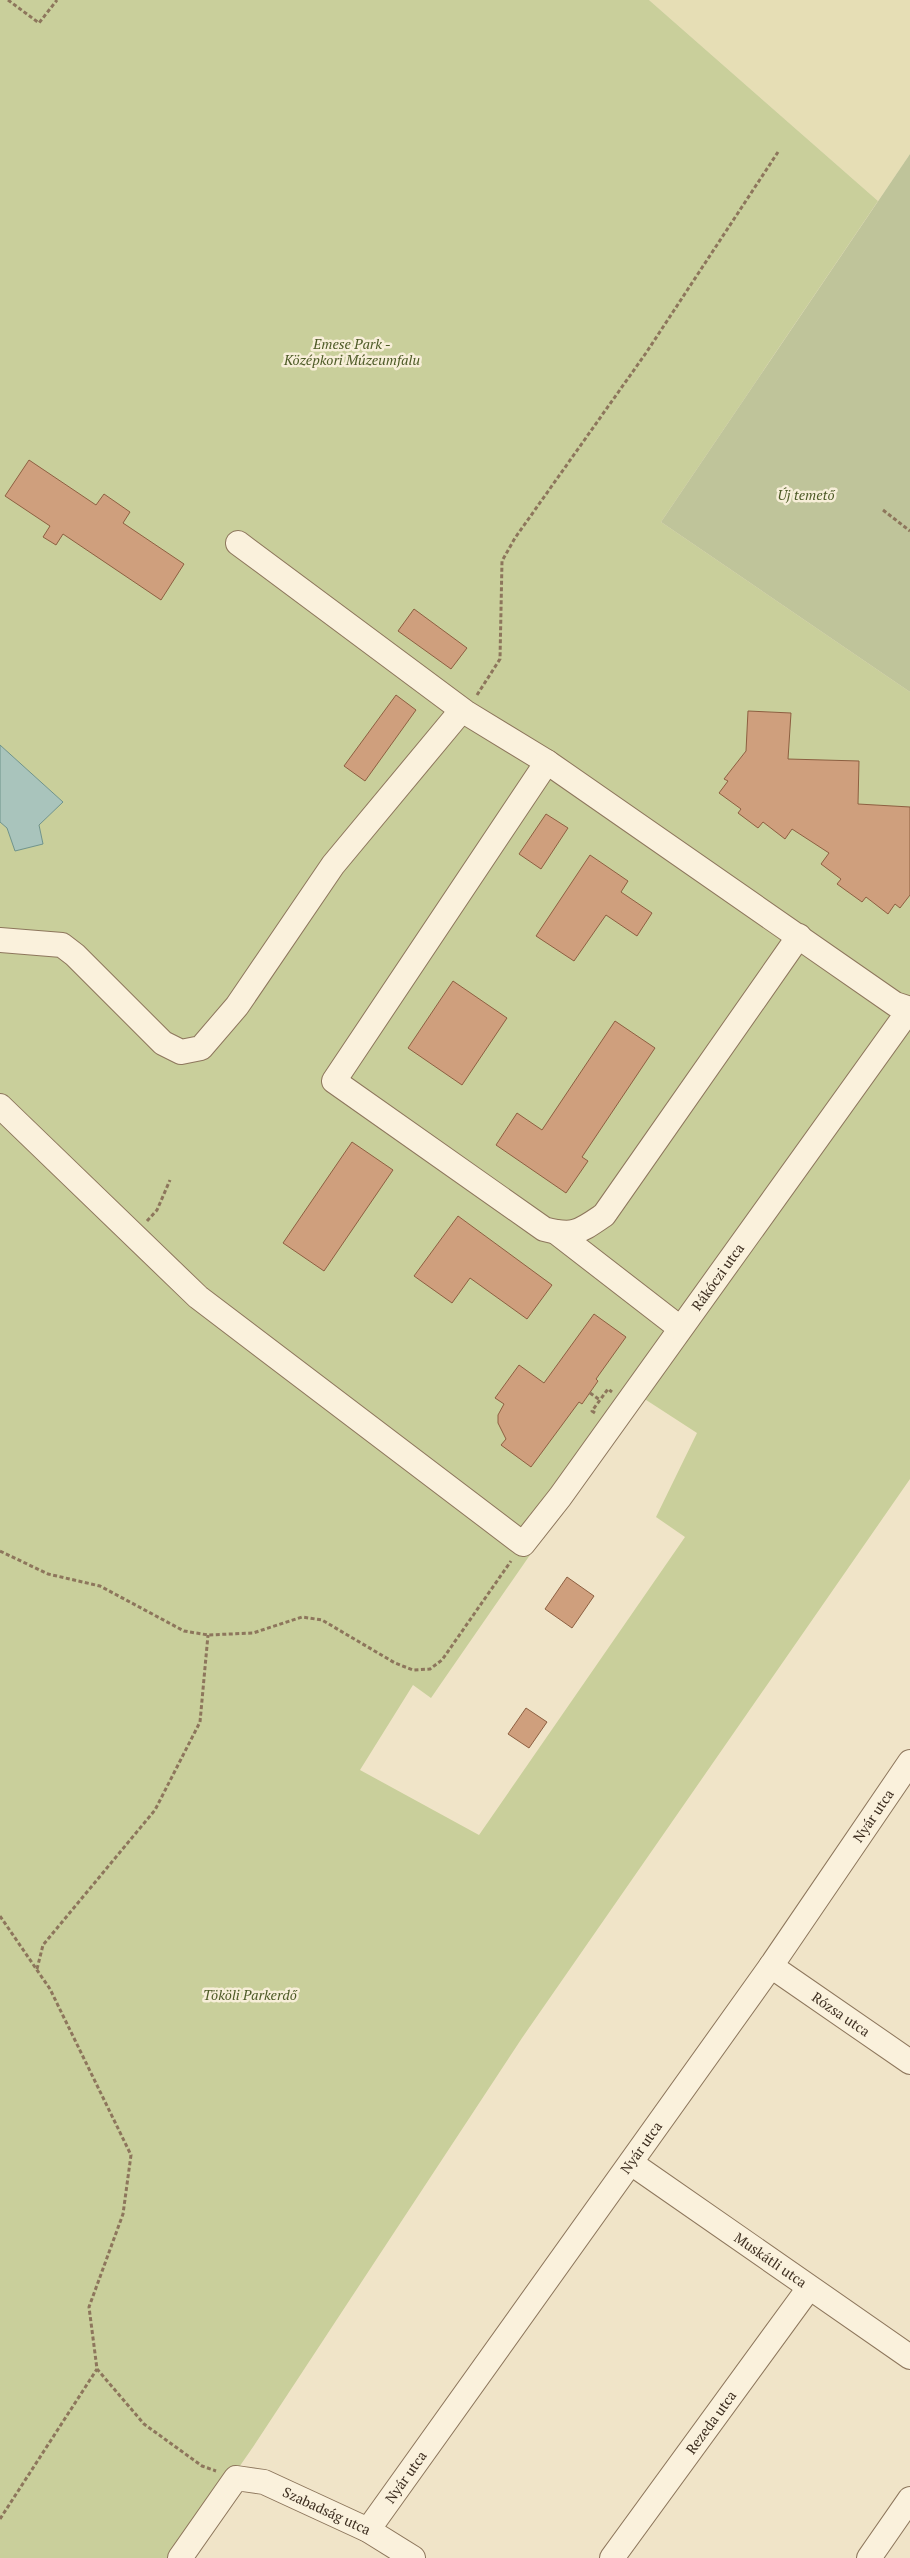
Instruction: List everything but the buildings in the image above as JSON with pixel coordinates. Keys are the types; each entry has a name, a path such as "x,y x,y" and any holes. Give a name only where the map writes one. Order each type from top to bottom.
{"street":[{"path":"238,543 461,714 548,762 895,1004 910,1009"},
{"path":"0,940 62,945 76,955 163,1043 181,1052 201,1048 238,1006 333,864 461,714"},
{"path":"548,762 334,1081 544,1229 565,1234 585,1228 604,1215 799,936"},
{"name":"Rákóczi utca","path":"523,1544 560,1497 910,1009"},
{"path":"0,1106 198,1297 523,1544"},
{"path":"556,1232 680,1328"},
{"name":"Nyár utca","path":"368,2530 771,1966 909,1766"},
{"name":"Rózsa utca","path":"771,1966 910,2062"},
{"name":"Muskátli utca","path":"631,2163 910,2357"},
{"name":"Rezeda utca","path":"612,2558 809,2288"},
{"path":"180,2558 236,2478"},
{"name":"Szabadság utca","path":"236,2478 264,2482 368,2530 413,2558"},
{"path":"869,2558 910,2499"}],"path":[{"path":"8,0 39,23 57,0"},
{"path":"461,714 500,659 502,562 515,538 646,353 778,152"},
{"path":"883,510 910,531"},
{"path":"133,1236 158,1210 170,1180"},
{"path":"590,1393 600,1400"},
{"path":"0,1551 48,1574 100,1586 184,1631 208,1635 253,1633 302,1617 322,1620 395,1663 413,1670 430,1669 442,1660 523,1544"},
{"path":"36,1969 43,1945 155,1810 200,1722 208,1635"},
{"path":"0,1916 50,1989 131,2155 123,2214 89,2307 97,2369 144,2424 202,2466 236,2478"},
{"path":"0,2519 97,2369"}],"shaded area":[{"path":"649,0 910,0 910,154 878,201"}],"green space":[{"path":"0,0 649,0 878,201 661,522 910,692 910,1479 522,2038 253,2447 176,2558 0,2558 0,822 7,828 15,851 43,844 39,825 63,802 0,745","holes":["640,1396 697,1433 656,1517 685,1537 479,1835 360,1770 413,1685 431,1698"]},
{"name":"Új temető","path":"910,154 910,692 661,522"}],"water":[{"path":"0,745 63,802 39,825 43,844 15,851 7,828 0,822"}],"park label":[{"name":"Emese Park - Középkori Múzeumfalu","path":"352,352"},
{"name":"Tököli Parkerdő","path":"250,1995"}]}
